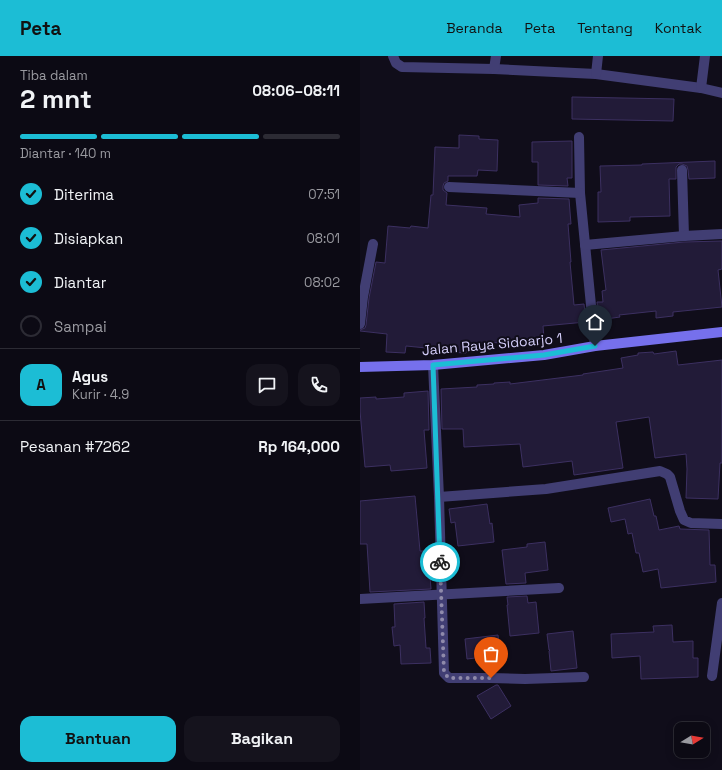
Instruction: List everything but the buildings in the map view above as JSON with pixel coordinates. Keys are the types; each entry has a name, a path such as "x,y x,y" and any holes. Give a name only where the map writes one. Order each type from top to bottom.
{"street":[{"path":"393,56 396,62 402,67 494,69 596,74 701,88 722,93"},
{"path":"494,69 496,56"},
{"path":"596,74 598,56"},
{"path":"701,88 705,56"},
{"path":"579,137 580,193 595,346"},
{"path":"682,170 684,236"},
{"path":"449,187 580,193"},
{"path":"585,245 722,234"},
{"path":"360,324 363,297 373,244"},
{"name":"Jalan Raya Sidoarjo 1","path":"360,367 433,365 544,355 595,346 722,332"},
{"path":"433,365 439,497 444,673 449,678 525,679 584,677"},
{"path":"439,497 546,488 660,471 670,477 684,520 691,523 722,524"},
{"path":"360,599 559,588"},
{"path":"712,676 722,604"}],"way so far":[{"path":"440,562 444,673 449,678 491,678"}],"route":[{"path":"440,562 439,497 433,365 544,355 595,346"}]}
